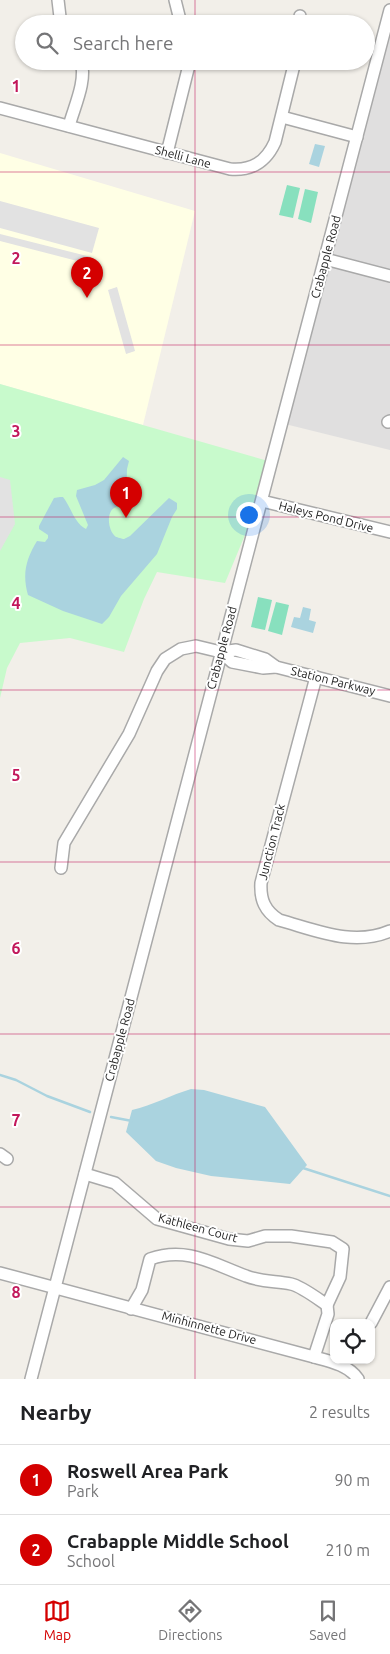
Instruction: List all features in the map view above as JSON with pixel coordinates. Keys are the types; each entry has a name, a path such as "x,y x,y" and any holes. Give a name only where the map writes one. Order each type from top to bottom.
{"street":[{"path":"58,0 60,15"},
{"path":"175,0 179,15"},
{"name":"Crabapple Road","path":"375,68 390,10"},
{"path":"69,126 83,70"},
{"path":"167,153 188,70"},
{"name":"Shelli Lane","path":"0,108 230,169 249,168 261,162 271,152 282,117 293,70"},
{"name":"Crabapple Road","path":"31,1379 374,70"},
{"path":"282,117 357,137"},
{"path":"325,258 390,276"},
{"name":"Haleys Pond Drive","path":"262,501 390,532"},
{"name":"Station Parkway","path":"61,868 64,843 128,734 160,665 175,652 188,647 206,647 221,652 232,662 263,668 276,667 390,696"},
{"name":"Junction Track","path":"316,677 260,894 264,906 271,915 280,920 348,938 363,939 390,931"},
{"name":"Kathleen Court","path":"85,1174 116,1183 157,1219 229,1239 248,1241 265,1236 291,1236 332,1242 343,1249 340,1277 328,1305"},
{"path":"131,1309 142,1290 150,1259 159,1256 190,1254 256,1279 293,1284 328,1305 328,1314 314,1357"},
{"name":"Minhinnette Drive","path":"0,1273 131,1309 162,1315 338,1364 349,1365 358,1379"},
{"path":"373,1319 390,1288"}],"shaded area":[{"path":"390,16 390,450 285,424"},
{"path":"0,153 195,211 143,425 0,384"},
{"path":"0,201 99,228 92,253 0,228"},
{"path":"0,234 91,257 89,264 0,241"},
{"path":"117,287 135,351 126,354 108,290"},
{"path":"0,477 10,480 15,524 0,551"}],"green space":[{"path":"287,185 300,188 293,218 279,215"},
{"path":"305,189 318,192 311,223 298,219"},
{"path":"0,384 275,463 225,583 157,572 144,599 124,652 70,638 20,643 7,668 0,698"},
{"path":"258,597 272,600 265,630 251,627"},
{"path":"276,602 289,605 282,635 268,631"}],"water":[{"path":"315,144 325,146 319,167 309,164"},
{"path":"123,457 129,461 126,504 111,510 109,518 111,531 116,537 124,539 130,536 169,498 177,503 177,509 157,554 121,596 109,617 102,624 63,611 28,595 25,573 30,554 37,541 45,542 48,538 48,535 39,529 39,526 54,498 63,497 78,523 86,529 88,525 76,496 77,490 95,485 104,480"},
{"path":"303,607 311,609 309,620 316,622 313,633 291,627 294,617 300,618"},
{"path":"191,1089 204,1090 265,1107 307,1165 290,1184 211,1176 156,1161 126,1132 132,1110"}],"waterway":[{"path":"0,1075 16,1080 47,1096 90,1112"},
{"path":"111,1117 132,1121"},
{"path":"303,1168 390,1196"}],"place":[{"name":"Crabapple Middle School","path":"87,298"},
{"name":"Roswell Area Park","path":"126,518"}]}
